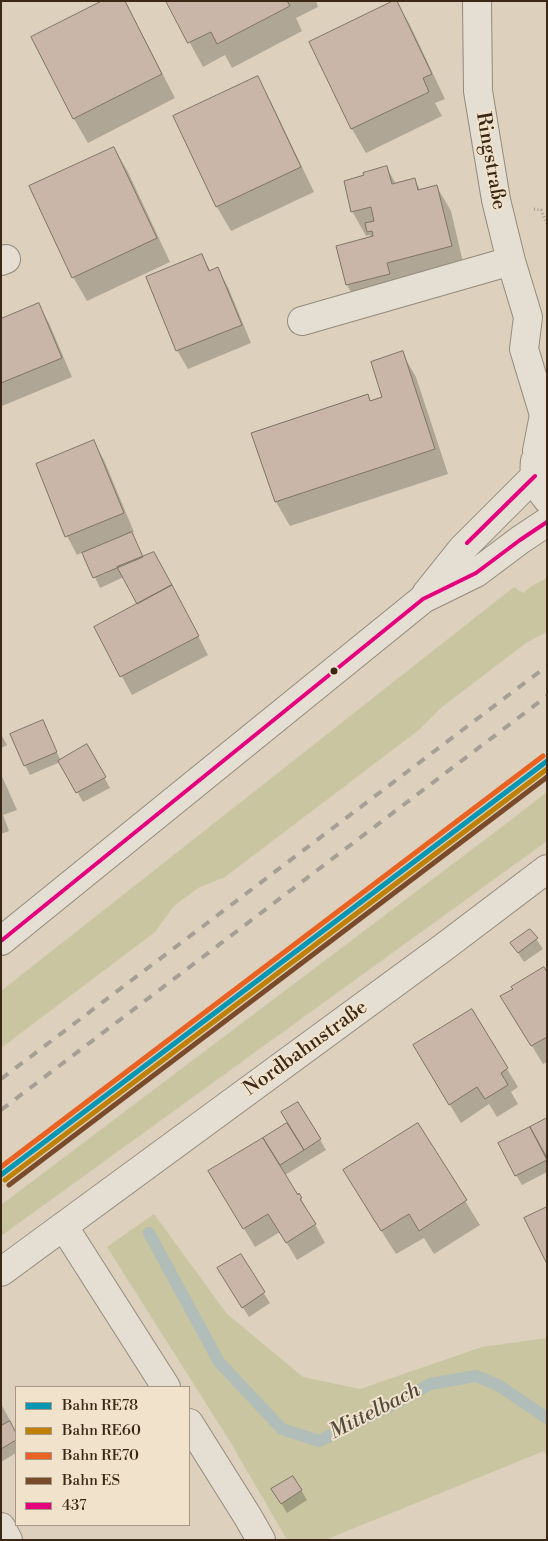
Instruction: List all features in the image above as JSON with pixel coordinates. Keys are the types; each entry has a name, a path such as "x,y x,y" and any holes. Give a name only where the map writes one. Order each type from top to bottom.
{"street":[{"name":"Ringstraße","path":"478,1 478,91 496,200 511,261 547,338"},
{"path":"302,321 511,261"},
{"name":"Ringstraße","path":"537,314 524,349 544,415 541,465"},
{"path":"423,599 462,549 541,465"},
{"path":"1,941 423,599 476,573 547,522"},
{"name":"Nordbahnstraße","path":"1,1272 444,947 547,869"},
{"path":"64,1227 165,1386"},
{"path":"190,1425 261,1540"},
{"path":"1,1527 8,1540"}],"shaded area":[{"path":"547,578 547,632 526,643 442,707 420,729 225,877 198,888 174,906 155,932 1,1048 1,991 514,587 523,593"},
{"path":"547,792 547,841 1,1236 1,1205"},
{"path":"154,1214 227,1314 303,1377 360,1389 482,1347 547,1338 547,1456 544,1451 325,1540 287,1540 231,1443 107,1247"}],"building":[{"path":"102,1 125,1 162,74 73,119 31,37"},
{"path":"166,1 287,1 290,6 217,44 211,32 188,43"},
{"path":"393,1 397,1 432,74 423,78 429,92 351,129 309,42"},
{"path":"258,76 301,167 216,207 173,116"},
{"path":"114,147 157,238 72,278 29,186"},
{"path":"387,166 392,184 415,178 418,190 437,185 452,246 387,263 390,274 346,285 336,246 373,236 372,231 367,232 365,223 374,221 371,207 351,212 344,181"},
{"path":"202,254 209,271 218,267 242,325 176,351 146,277"},
{"path":"39,303 62,358 1,383 1,319"},
{"path":"403,351 435,449 275,502 251,433 368,394 370,401 382,397 371,362"},
{"path":"94,440 124,513 65,537 36,464"},
{"path":"132,532 143,557 93,578 82,553"},
{"path":"154,552 172,585 137,604 117,567"},
{"path":"172,585 199,636 120,677 94,627"},
{"path":"43,720 57,752 24,766 10,734"},
{"path":"87,744 106,777 76,793 58,761"},
{"path":"530,929 538,938 518,953 510,943"},
{"path":"544,967 547,972 547,1037 531,1046 500,996"},
{"path":"472,1009 508,1068 501,1073 508,1085 485,1099 477,1087 449,1105 413,1045"},
{"path":"298,1102 321,1139 304,1150 281,1112"},
{"path":"547,1118 547,1158 530,1127"},
{"path":"287,1123 304,1150 280,1165 263,1138"},
{"path":"418,1123 467,1200 419,1231 409,1214 381,1231 343,1170"},
{"path":"530,1127 547,1160 515,1176 498,1143"},
{"path":"263,1138 298,1195 299,1193 302,1198 300,1199 316,1224 286,1243 268,1214 243,1229 208,1171"},
{"path":"547,1207 547,1264 524,1218"},
{"path":"241,1254 265,1292 242,1308 217,1268"},
{"path":"10,1421 15,1431 15,1441 1,1449 1,1426"},
{"path":"293,1476 302,1490 281,1504 271,1489"}],"waterway":[{"name":"Mittelbach","path":"149,1233 219,1362 282,1429 319,1441 430,1384 476,1376 498,1385 547,1418"}],"railway":[{"path":"1,1079 547,666"},
{"path":"1,1110 547,696"}],"rail line":[{"name":"RE70","path":"1,1167 543,756"},
{"name":"RE78","path":"1,1175 547,761"},
{"name":"RE60","path":"5,1180 547,769"},
{"name":"ES","path":"9,1185 547,777"}],"transit line":[{"name":"437","path":"467,543 535,476"},
{"name":"437","path":"1,941 423,599 476,573 547,522"}]}
